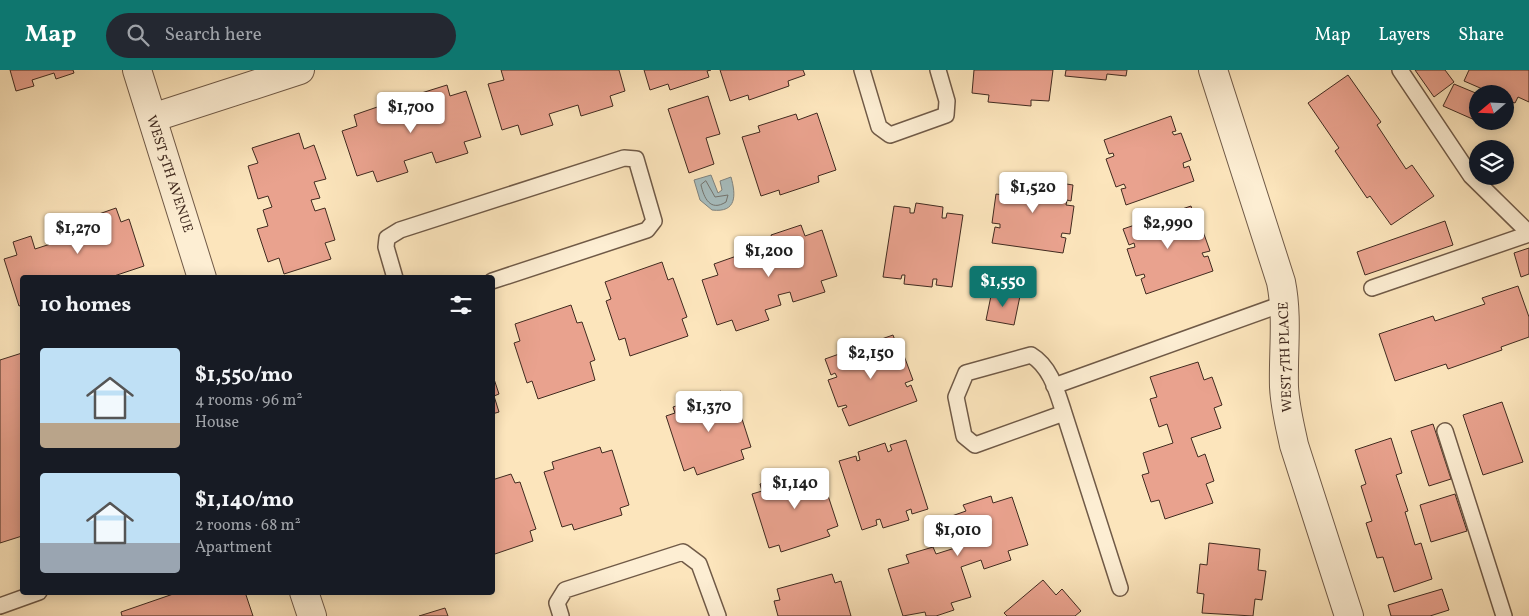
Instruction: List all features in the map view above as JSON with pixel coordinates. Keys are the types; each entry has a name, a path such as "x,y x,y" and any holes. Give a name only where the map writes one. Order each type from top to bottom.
{"street":[{"name":"WEST 5TH AVENUE","path":"137,70 201,275"},
{"path":"152,118 300,70"},
{"name":"WEST 7TH PLACE","path":"1213,70 1281,282 1285,303 1284,387 1288,416 1294,445 1349,616"},
{"path":"305,595 312,616"}],"lane":[{"path":"862,70 879,127 890,135 946,115 947,101 938,70"},
{"path":"1372,288 1529,234 1471,176 1400,70"},
{"path":"390,275 386,247 387,238 400,230 624,158 636,159 654,221 647,230 495,280"},
{"path":"1054,386 1285,303"},
{"path":"1064,413 975,445 964,436 956,397 966,373 1031,355 1043,362 1064,413 1120,588"},
{"path":"1445,431 1504,616"},
{"path":"562,616 557,603 565,590 683,552 699,564 718,616"},
{"path":"0,606 31,595"}],"water":[{"path":"711,175 718,193 722,190 720,181 731,177 734,196 730,206 726,209 712,210 700,200 694,180"}],"building":[{"path":"10,70 73,70 74,73 56,79 54,73 32,80 34,86 16,91"},
{"path":"501,70 619,70 625,91 610,96 613,106 581,116 578,105 549,114 553,125 521,135 518,125 502,130 488,84 504,80"},
{"path":"644,70 711,70 707,71 709,77 670,90 668,84 650,90"},
{"path":"720,70 803,70 805,75 788,81 789,86 749,100 748,95 730,101"},
{"path":"974,70 1053,70 1049,101 1031,100 1031,106 988,102 989,95 972,93"},
{"path":"1066,70 1127,70 1126,76 1107,74 1106,80 1065,76"},
{"path":"1415,70 1445,70 1454,82 1434,97"},
{"path":"1469,70 1529,70 1529,102 1518,97 1514,103 1514,85 1473,85 1464,81"},
{"path":"1348,75 1381,122 1377,125 1406,169 1412,165 1434,196 1391,225 1370,196 1367,198 1335,151 1339,148 1308,103"},
{"path":"1454,84 1469,90 1469,117 1443,106"},
{"path":"447,85 450,96 466,91 481,137 464,142 468,153 436,163 432,152 404,161 408,172 377,182 373,171 357,176 342,131 357,126 354,115 386,104 390,116 418,107 415,95"},
{"path":"708,96 720,134 706,138 714,164 689,173 668,109"},
{"path":"817,113 836,170 818,176 819,182 780,195 779,190 761,196 742,137 760,132 758,126 796,114 798,120"},
{"path":"1171,116 1176,131 1172,132 1174,135 1181,133 1191,160 1183,163 1184,168 1189,166 1194,181 1126,205 1121,189 1126,188 1124,184 1116,187 1106,159 1114,156 1113,153 1109,154 1104,140"},
{"path":"299,133 304,149 314,145 326,179 314,182 320,198 311,200 315,211 325,208 335,240 325,243 331,259 284,274 279,258 268,262 257,229 268,226 263,210 272,207 268,196 258,199 248,166 258,163 252,148"},
{"path":"1002,174 1073,185 1071,201 1067,200 1066,205 1074,206 1070,234 1062,233 1061,237 1066,238 1063,253 992,243 995,227 1000,228 1000,224 992,223 996,194 1004,195 1005,192 1000,192"},
{"path":"916,203 943,207 942,218 946,218 947,213 963,215 952,287 936,285 937,279 933,279 932,287 904,284 905,275 902,275 901,279 883,277 894,206 910,208 910,213 914,213"},
{"path":"1191,206 1195,220 1192,221 1193,225 1200,223 1210,251 1202,253 1204,257 1208,256 1213,271 1146,294 1141,279 1145,277 1144,274 1136,276 1127,249 1135,247 1134,243 1129,245 1123,229"},
{"path":"116,208 121,222 129,219 144,266 117,275 20,275 19,306 4,259 17,255 13,242 31,236 35,249 100,228 96,215"},
{"path":"1445,221 1453,245 1365,275 1357,252"},
{"path":"801,225 805,236 822,230 837,276 821,281 825,292 793,302 790,292 778,295 781,305 765,310 769,320 736,331 732,320 717,325 702,280 718,275 714,264 745,253 749,264 761,260 758,252 775,246 771,235"},
{"path":"1529,248 1529,274 1521,277 1514,253"},
{"path":"662,262 668,280 673,278 687,317 682,319 688,336 630,356 625,338 619,340 606,301 611,299 605,282"},
{"path":"1518,286 1529,317 1529,337 1501,347 1502,350 1448,369 1446,364 1395,381 1379,334 1433,316 1435,321 1485,304 1482,298"},
{"path":"992,291 1020,296 1014,325 986,320"},
{"path":"571,305 577,323 582,322 595,360 590,362 595,380 538,399 532,381 527,383 514,343 520,341 515,324"},
{"path":"893,335 899,351 895,352 896,356 903,353 913,380 905,383 907,387 911,385 917,401 849,426 842,409 847,407 846,405 838,407 828,380 837,377 835,373 831,375 825,359"},
{"path":"20,354 20,537 0,543 0,360"},
{"path":"1198,362 1204,380 1212,377 1222,405 1214,408 1221,428 1191,438 1198,457 1205,454 1214,481 1206,484 1213,503 1165,519 1159,500 1151,502 1142,475 1149,473 1143,453 1173,443 1167,424 1159,427 1150,399 1157,397 1150,377"},
{"path":"495,382 499,394 495,396"},
{"path":"721,391 724,397 734,394 751,447 741,450 744,459 697,475 694,467 684,471 666,416 675,413 673,407"},
{"path":"495,399 499,412 495,413"},
{"path":"1502,402 1523,462 1483,475 1463,415"},
{"path":"1433,424 1451,479 1429,486 1411,431"},
{"path":"1391,438 1402,473 1396,475 1408,511 1405,512 1415,545 1421,543 1432,579 1394,592 1383,557 1377,558 1366,523 1372,521 1361,486 1366,484 1355,450"},
{"path":"906,440 928,509 912,514 911,509 906,511 909,520 883,528 880,519 876,520 877,525 862,530 839,461 856,456 857,461 860,460 858,452 885,443 888,452 892,450 890,445"},
{"path":"600,447 602,453 612,450 629,505 620,508 622,515 574,530 572,524 562,527 544,472 554,469 552,462"},
{"path":"808,469 810,474 820,471 838,526 827,530 830,536 781,552 779,545 769,548 752,494 762,491 760,484"},
{"path":"511,474 515,483 520,482 536,529 530,531 533,541 495,554 495,479"},
{"path":"1455,494 1467,531 1431,542 1420,505"},
{"path":"991,496 993,503 1012,497 1028,545 1008,551 1011,560 984,569 981,560 961,567 971,597 951,603 954,610 936,616 926,616 925,612 903,616 888,569 909,563 906,555 933,547 936,554 955,548 946,518 966,511 963,505"},
{"path":"1209,543 1260,549 1258,570 1266,571 1262,600 1255,599 1253,616 1202,613 1204,594 1197,593 1200,564 1207,565"},
{"path":"832,574 835,583 841,581 851,616 778,616 774,601 780,600 777,589"},
{"path":"1043,580 1056,595 1062,589 1081,611 1075,616 1007,616 1004,613"},
{"path":"1442,589 1449,610 1430,616 1391,616 1388,605"},
{"path":"170,595 246,595 253,616 122,616 121,612"},
{"path":"445,608 448,616 419,616"}]}
